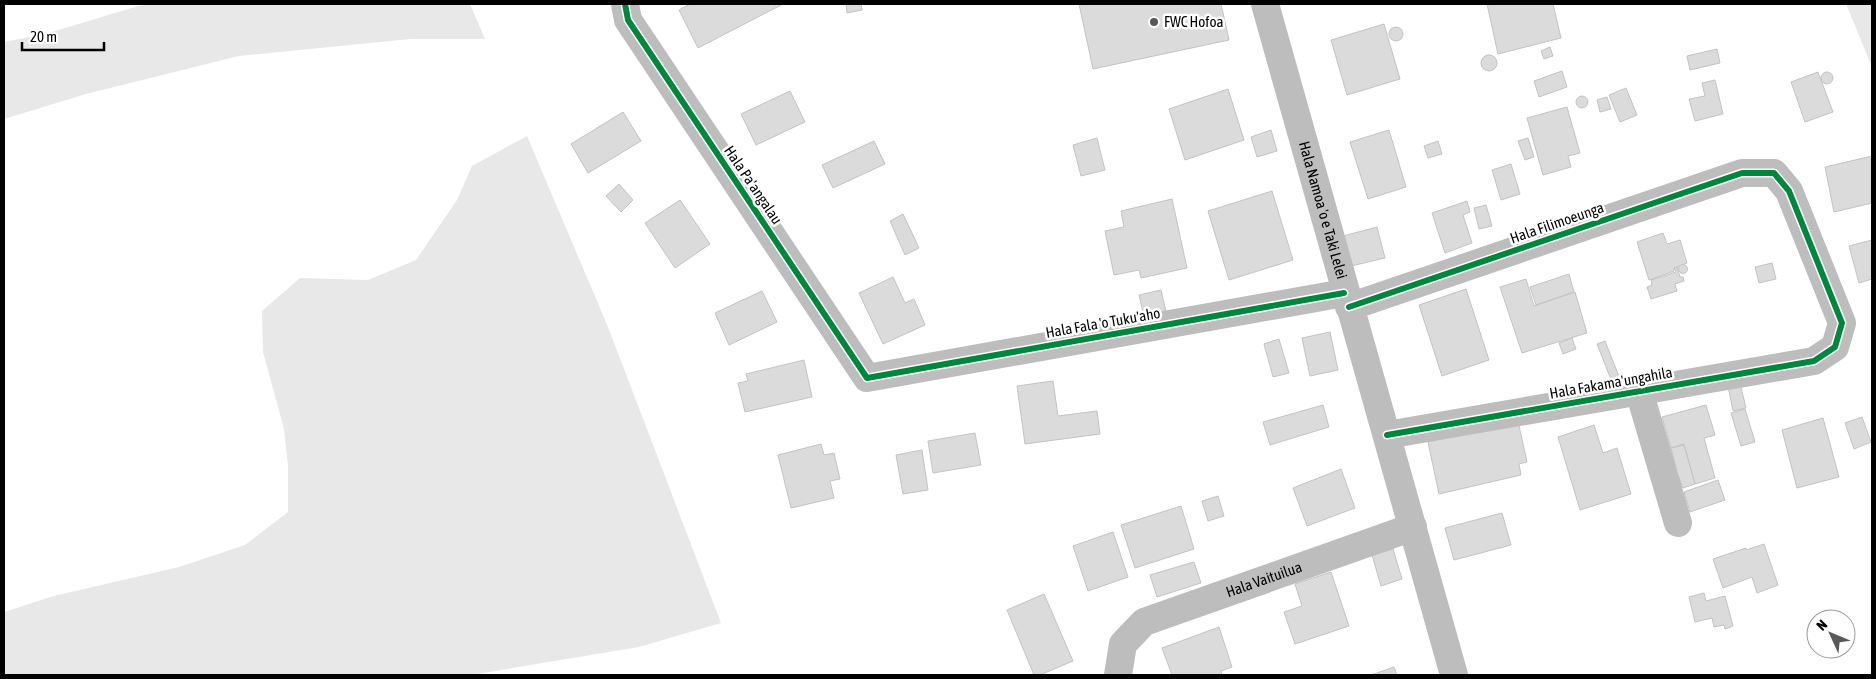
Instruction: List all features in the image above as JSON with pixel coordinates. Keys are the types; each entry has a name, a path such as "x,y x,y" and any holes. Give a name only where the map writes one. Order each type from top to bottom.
{"street":[{"name":"Hala Pa'angalau","path":"625,4 628,20 867,378"},
{"name":"Hala Namoa 'o e Taki Lelei","path":"1267,4 1347,300 1388,435 1454,675"},
{"name":"Hala Filimoeunga","path":"1347,300 1742,173 1774,173 1790,191 1842,323 1835,347"},
{"name":"Hala Fala 'o Tuku'aho","path":"867,378 1347,300"},
{"name":"Hala Fakama'ungahila","path":"1388,435 1814,361 1835,347"},
{"path":"1639,391 1678,523"},
{"name":"Hala Vaituilua","path":"1118,675 1123,644 1144,622 1413,527"}],"shaded area":[{"path":"145,4 470,4 485,39 411,39 239,56 86,94 4,119 4,42 45,34"},
{"path":"1846,4 1872,4 1872,67"},
{"path":"527,136 608,327 721,623 639,647 471,675 4,675 4,612 54,596 179,567 245,545 288,512 288,466 284,429 263,352 262,311 300,278 368,280 416,260 457,200 472,166"}],"building":[{"path":"690,4 783,4 698,48 679,10"},
{"path":"846,4 861,4 862,10 847,13"},
{"name":"FWC Hofoa","path":"1079,4 1221,4 1229,40 1093,69"},
{"path":"1487,4 1553,4 1561,38 1498,54"},
{"path":"1384,24 1400,79 1347,95 1331,40"},
{"path":"1393,27 1399,27 1403,34 1399,41 1393,41 1389,37 1389,31"},
{"path":"1550,47 1553,56 1544,59 1541,51"},
{"path":"1717,49 1720,63 1690,70 1687,56"},
{"path":"1489,55 1495,57 1497,63 1495,69 1489,71 1483,69 1481,63 1483,57"},
{"path":"1562,71 1567,87 1539,97 1534,81"},
{"path":"1818,72 1833,112 1805,122 1791,82"},
{"path":"1825,72 1829,72 1833,78 1829,84 1825,84 1821,80 1821,76"},
{"path":"1715,80 1723,114 1695,121 1689,99 1705,96 1702,83"},
{"path":"1626,88 1637,115 1620,122 1609,95"},
{"path":"1228,89 1244,140 1185,160 1169,109"},
{"path":"790,91 805,122 756,145 741,114"},
{"path":"1580,96 1584,96 1588,102 1584,108 1580,108 1576,104 1576,100"},
{"path":"1607,97 1611,109 1600,112 1597,100"},
{"path":"1567,107 1580,153 1568,156 1571,167 1543,175 1527,118"},
{"path":"623,112 641,141 588,173 571,144"},
{"path":"1271,130 1277,151 1257,157 1251,137"},
{"path":"1389,130 1406,187 1368,199 1350,142"},
{"path":"1097,138 1105,170 1081,176 1073,145"},
{"path":"1528,138 1534,157 1525,160 1518,141"},
{"path":"874,141 885,164 833,188 822,165"},
{"path":"1438,141 1442,154 1428,158 1424,146"},
{"path":"1872,156 1872,203 1834,212 1825,167"},
{"path":"1511,164 1520,194 1501,200 1492,170"},
{"path":"619,184 633,200 621,212 606,196"},
{"path":"1272,191 1293,260 1229,280 1208,211"},
{"path":"1172,199 1187,268 1141,278 1139,270 1114,275 1105,231 1124,227 1121,211"},
{"path":"680,200 710,244 675,268 645,223"},
{"path":"1467,201 1470,212 1463,215 1472,243 1445,253 1432,213"},
{"path":"1486,205 1492,226 1479,229 1474,208"},
{"path":"903,214 919,248 905,255 890,221"},
{"path":"1377,227 1385,258 1351,266 1343,236"},
{"path":"1663,233 1667,244 1680,240 1687,263 1674,268 1674,271 1649,280 1637,242"},
{"path":"1872,240 1872,279 1859,283 1849,246"},
{"path":"1772,263 1776,279 1759,283 1755,267"},
{"path":"1683,264 1688,269 1683,274 1678,269"},
{"path":"1677,267 1680,277 1683,277 1684,281 1675,284 1677,291 1651,299 1647,287 1652,285 1651,280 1676,272 1674,268"},
{"path":"1569,274 1574,292 1536,305 1530,287"},
{"path":"893,277 905,303 914,299 925,325 883,344 859,293"},
{"path":"1526,279 1534,306 1575,292 1587,333 1522,353 1500,287"},
{"path":"1466,289 1489,360 1442,376 1419,305"},
{"path":"1161,290 1167,316 1145,321 1139,295"},
{"path":"762,291 777,322 729,345 715,313"},
{"path":"1330,332 1338,370 1310,376 1302,338"},
{"path":"1572,338 1576,349 1563,354 1559,343"},
{"path":"1279,339 1289,373 1273,377 1264,344"},
{"path":"1605,341 1620,379 1612,382 1597,344"},
{"path":"804,360 812,397 745,412 738,383 748,381 746,374"},
{"path":"1053,381 1058,416 1097,411 1100,434 1025,444 1017,386"},
{"path":"1740,383 1746,408 1733,411 1728,386"},
{"path":"1323,405 1329,427 1270,445 1263,422"},
{"path":"1706,405 1715,435 1704,438 1715,478 1695,484 1684,444 1671,448 1662,417"},
{"path":"1745,409 1755,442 1741,446 1731,413"},
{"path":"1862,417 1871,442 1854,449 1845,423"},
{"path":"1823,418 1839,477 1797,488 1782,430"},
{"path":"1518,421 1527,462 1519,464 1521,475 1439,494 1428,442"},
{"path":"1594,425 1603,453 1617,448 1631,494 1580,510 1558,437"},
{"path":"975,433 981,465 933,473 928,441"},
{"path":"821,444 824,455 834,453 840,479 830,481 834,498 791,508 778,455"},
{"path":"1684,445 1695,484 1683,488 1678,475 1672,476 1669,470 1676,468 1671,448"},
{"path":"922,450 928,490 903,494 896,455"},
{"path":"1341,469 1355,508 1307,526 1293,488"},
{"path":"1718,480 1725,500 1690,512 1684,492"},
{"path":"1218,496 1224,516 1208,521 1202,501"},
{"path":"1181,506 1194,549 1135,568 1121,525"},
{"path":"1502,513 1511,545 1454,560 1445,528"},
{"path":"1113,532 1128,577 1088,591 1073,546"},
{"path":"1764,544 1778,585 1757,593 1752,577 1723,588 1713,559"},
{"path":"1393,549 1402,579 1381,586 1372,555"},
{"path":"1194,562 1201,583 1157,597 1150,575"},
{"path":"1331,572 1349,626 1295,644 1284,612 1302,606 1295,584"},
{"path":"1704,593 1706,601 1725,596 1733,626 1725,629 1724,625 1714,627 1712,618 1695,622 1689,597"},
{"path":"1044,594 1073,661 1040,675 1034,675 1007,610"},
{"path":"1219,627 1232,667 1221,671 1222,675 1172,675 1162,648"},
{"path":"1394,667 1397,675 1371,675"}],"cycle path":[{"path":"625,4 628,20 867,378 1344,293"},
{"path":"1349,307 1742,173 1774,173 1789,191 1842,323 1835,347 1814,361 1387,435"}],"place":[{"name":"FWC Hofoa","path":"1154,22"}]}
